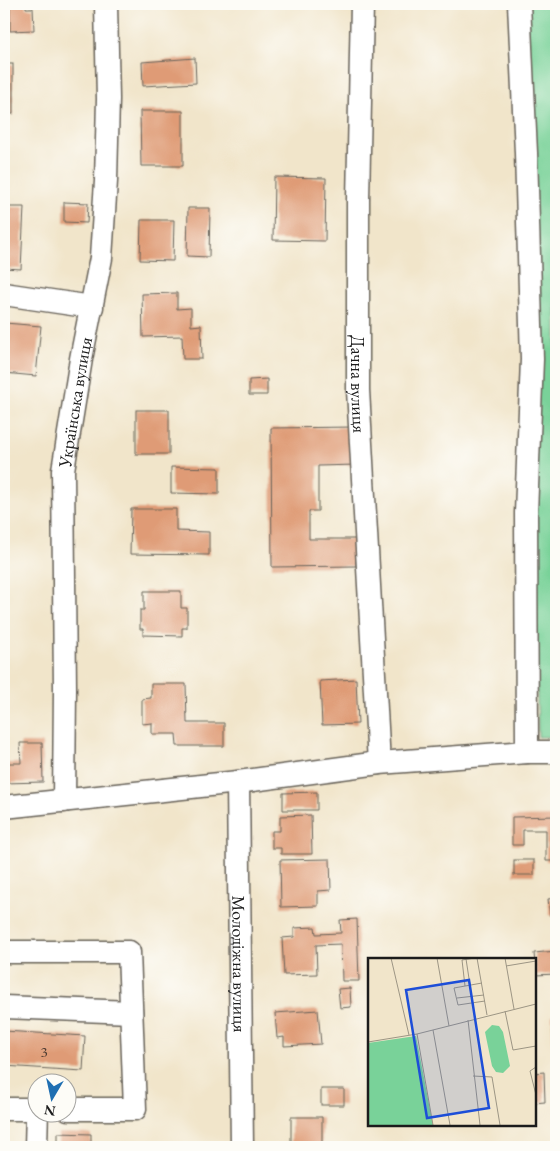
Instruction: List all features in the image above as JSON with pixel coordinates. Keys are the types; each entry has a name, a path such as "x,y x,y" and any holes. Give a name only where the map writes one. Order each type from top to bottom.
{"street":[{"name":"Українська вулиця","path":"64,801 63,470 80,359 101,258 106,180 108,99 106,4"},
{"name":"Дачна вулиця","path":"362,4 358,200 358,390 379,763"},
{"path":"519,4 526,154 532,359 526,514 527,752"},
{"path":"4,294 92,307"},
{"path":"4,807 238,782 379,763 527,752 556,752"},
{"name":"Молодіжна вулиця","path":"238,782 242,1147"},
{"path":"4,952 128,952 135,1108 78,1109"},
{"path":"4,1007 131,1012"},
{"path":"4,1109 28,1109"},
{"path":"36,1147 37,1124"}],"green space":[{"path":"519,4 556,4 556,737 538,737"}],"building":[{"path":"10,4 26,4 26,8 33,8 34,30 10,31"},
{"path":"195,58 196,83 143,86 142,62"},
{"path":"4,64 13,64 13,114 4,114"},
{"path":"140,111 183,111 183,166 141,166"},
{"path":"274,177 326,178 325,241 273,240"},
{"path":"64,202 88,203 87,223 64,222"},
{"path":"6,207 24,207 21,269 4,268"},
{"path":"188,208 210,208 209,257 187,256"},
{"path":"141,220 174,220 173,261 140,260"},
{"path":"177,293 177,309 191,308 191,326 201,325 202,359 183,359 182,336 143,337 142,294"},
{"path":"5,323 41,326 36,376 4,373"},
{"path":"267,379 267,395 249,395 249,380"},
{"path":"136,410 169,410 169,454 136,454"},
{"path":"355,427 356,465 318,466 318,511 309,511 309,539 356,539 356,566 272,567 271,428"},
{"path":"171,467 219,468 219,494 171,493"},
{"path":"131,509 176,509 176,531 209,532 209,555 130,554"},
{"path":"144,591 181,591 181,608 187,608 187,628 182,628 182,636 143,635 143,629 140,629 140,610 144,610"},
{"path":"356,679 358,724 322,725 320,681"},
{"path":"151,684 186,684 187,723 224,723 224,746 177,746 176,734 152,734 152,723 142,724 142,699 151,698"},
{"path":"20,743 42,743 43,782 4,783 4,763 21,763"},
{"path":"317,792 317,810 283,810 283,793"},
{"path":"311,815 312,854 281,854 281,848 272,848 272,831 280,831 280,816"},
{"path":"556,816 556,861 546,861 546,830 523,830 523,845 512,845 512,817"},
{"path":"330,859 331,890 318,891 318,906 281,907 280,860"},
{"path":"514,860 534,860 534,875 514,875"},
{"path":"556,898 556,915 550,916 548,899"},
{"path":"357,919 359,981 342,981 341,944 316,945 317,974 284,975 282,938 294,937 294,928 315,927 316,934 341,933 340,920"},
{"path":"556,951 556,974 536,975 534,953"},
{"path":"350,988 351,1007 340,1008 338,989"},
{"path":"318,1010 321,1044 284,1046 284,1037 277,1038 275,1013"},
{"path":"552,1015 556,1015 556,1057 553,1057"},
{"path":"4,1031 85,1036 83,1071 4,1066"},
{"path":"544,1072 545,1102 535,1103 535,1073"},
{"path":"321,1089 344,1089 344,1105 321,1105"},
{"path":"291,1117 322,1117 322,1147 284,1147 284,1143 291,1143"},
{"path":"58,1133 91,1134 91,1147 58,1147"}]}
